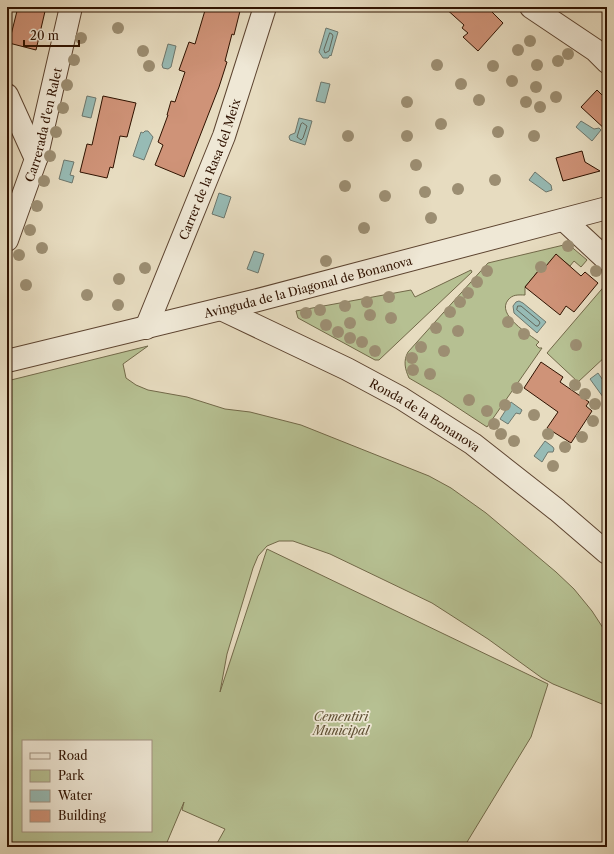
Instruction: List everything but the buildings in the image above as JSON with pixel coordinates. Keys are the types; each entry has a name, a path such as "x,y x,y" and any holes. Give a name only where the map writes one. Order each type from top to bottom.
{"street":[{"name":"Carrerada d'en Ralet","path":"7,240 36,159 71,7"},
{"name":"Carrer de la Rasa del Meix","path":"146,328 224,136 265,7"},
{"path":"531,7 595,50 607,62"},
{"path":"7,95 36,159"},
{"name":"Avinguda de la Diagonal de Bonanova","path":"7,361 221,309 607,208"},
{"path":"564,220 607,260"},
{"name":"Ronda de la Bonanova","path":"221,309 347,369 401,398 473,444 557,510 607,553"}],"green space":[{"path":"568,244 587,260 581,267 574,261 570,266 556,255 541,272 539,270 525,287 525,295 518,295 510,298 505,306 506,312 515,324 539,342 536,345 539,348 542,348 487,427 440,396 409,378 405,365 405,359 408,352 488,263"},
{"path":"471,270 472,272 379,360 375,360 298,318 296,311 411,290 415,297"},
{"path":"607,283 607,355 578,382 547,353"},
{"name":"Cementiri Municipal","path":"148,346 123,364 126,378 136,385 148,390 187,397 225,409 250,412 301,425 429,476 451,488 486,513 556,572 574,589 592,611 607,634 607,706 542,678 488,639 432,603 330,554 293,541 279,541 267,546 258,556 253,568 227,654 220,692 267,549 548,684 531,737 464,847 215,847 225,829 182,810 184,802 165,847 7,847 7,381"}],"water":[{"path":"326,28 338,32 331,56 330,55 328,58 323,58 319,52"},
{"path":"168,44 176,46 171,67 168,69 163,68 162,65"},
{"path":"321,82 330,84 325,103 316,101"},
{"path":"87,96 96,98 91,118 82,116"},
{"path":"299,118 312,121 305,145 290,140 289,137 295,133"},
{"path":"581,121 594,129 599,128 601,130 592,141 576,127"},
{"path":"148,131 153,137 144,160 133,156 141,132 143,133"},
{"path":"64,160 74,162 70,175 74,176 72,183 59,179"},
{"path":"535,172 551,185 552,190 546,192 529,180"},
{"path":"219,193 231,197 224,218 212,214"},
{"path":"254,251 264,254 258,273 247,269"},
{"path":"519,301 546,322 537,333 514,313 513,306"},
{"path":"598,373 607,386 607,394 603,397 590,379"},
{"path":"511,402 522,410 520,414 516,413 508,424 500,419"},
{"path":"545,441 554,449 553,452 548,452 542,462 534,456"}]}
